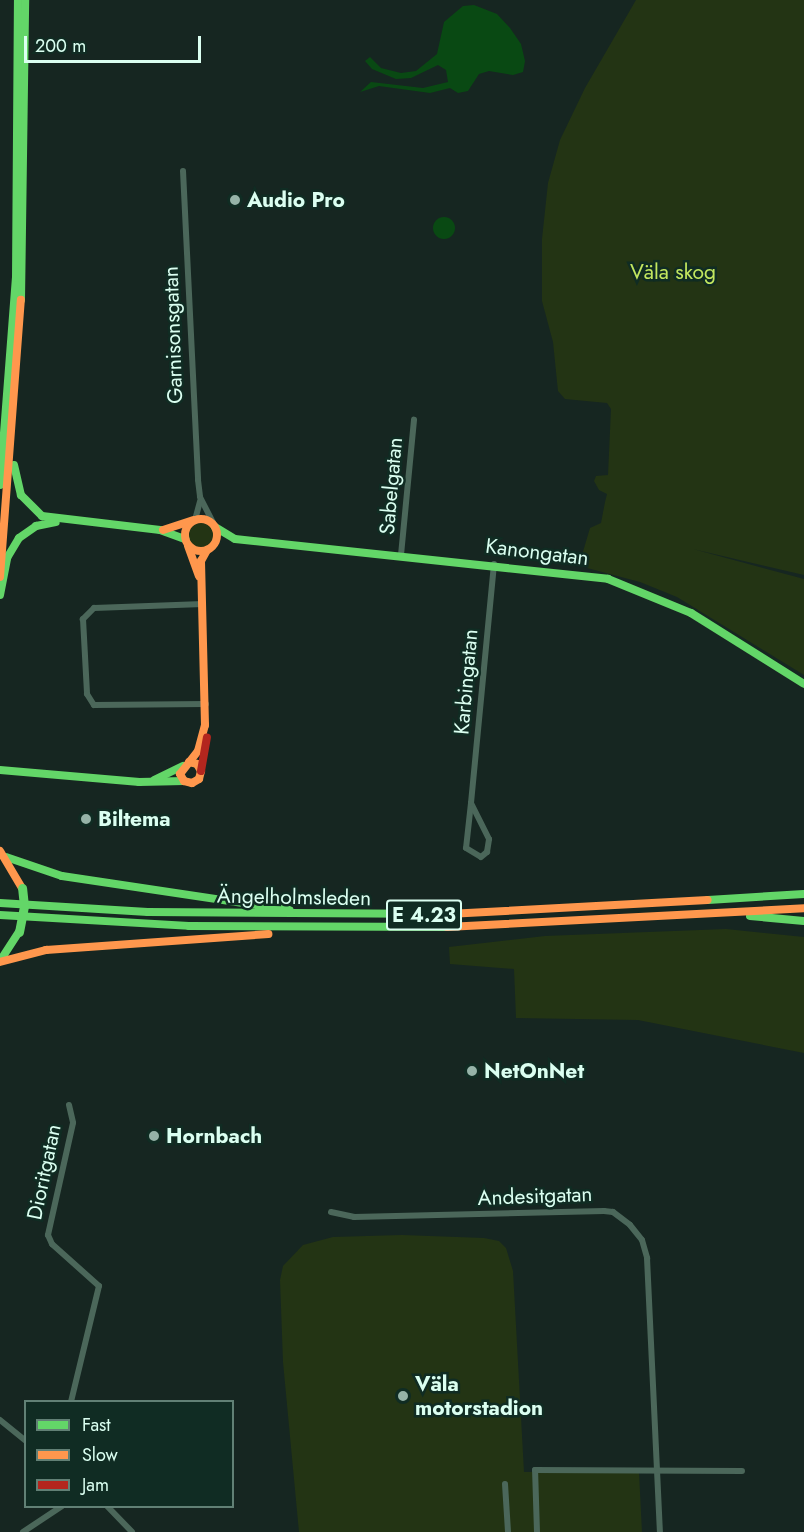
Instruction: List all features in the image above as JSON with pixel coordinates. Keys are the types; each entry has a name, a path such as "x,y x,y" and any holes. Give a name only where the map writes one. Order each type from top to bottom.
{"main road":[{"path":"0,485 18,224 18,0"},
{"path":"25,0 27,165 14,467 18,488 38,514 68,522 160,530 185,541 195,551 209,549"},
{"path":"0,577 16,396"},
{"path":"0,450 6,421"},
{"path":"0,770 196,782 201,771 207,739 201,561 217,538 214,526 203,519 160,530"},
{"path":"194,520 185,530 185,541 202,588"},
{"path":"0,595 7,558 19,538 36,526 68,522"},
{"name":"Kanongatan","path":"214,526 228,537 240,540 494,564 591,576 652,594 704,620 804,684"},
{"name":"Kanongatan","path":"209,549 240,540"},
{"path":"184,781 180,774 198,751 205,725"},
{"path":"151,781 186,764 197,764 201,771"},
{"path":"0,962 19,932 24,906 22,888 3,852"},
{"path":"3,852 62,876 331,916"},
{"name":"Ängelholmsleden","path":"0,903 148,912 331,916 543,911 804,894"},
{"name":"E 4.23","path":"714,912 804,908"},
{"path":"714,912 804,921"},
{"name":"Ängelholmsleden","path":"0,915 189,926 358,928 525,925 714,912"},
{"path":"0,962 46,950 327,933 358,928"}],"street":[{"name":"Garnisonsgatan","path":"183,171 200,497 194,520"},
{"name":"Sabelgatan","path":"401,555 414,420"},
{"name":"Garnisonsgatan","path":"200,497 214,526"},
{"name":"Karbingatan","path":"471,803 489,839 488,852 481,857 466,848 494,564"},
{"path":"203,604 94,608 83,619 87,694 94,705 206,704"},
{"name":"Dioritgatan","path":"69,1105 73,1123 48,1235 52,1244 99,1286 71,1400"},
{"name":"Andesitgatan","path":"331,1212 354,1216 604,1211 623,1219 642,1240 647,1258 660,1532"},
{"path":"0,1420 24,1439"},
{"path":"537,1532 535,1470 742,1471"},
{"path":"505,1484 508,1532"},
{"path":"23,1532 59,1508"},
{"path":"109,1508 132,1532"}],"green space":[{"name":"Väla skog","path":"636,0 804,0 804,575 693,549 804,579 804,675 677,597 640,582 587,568 588,559 582,555 590,528 601,523 607,494 599,490 594,481 596,476 608,475 611,409 607,403 565,399 558,391 553,342 542,301 542,239 548,183 560,140 585,88"},
{"path":"201,523 206,524 212,530 212,540 206,546 201,547 196,546 190,540 189,535 190,530 196,524"},
{"path":"726,929 804,937 804,1053 638,1020 516,1018 514,969 450,964 449,947 545,936"},
{"name":"Väla motorstadion","path":"402,1235 484,1238 499,1241 506,1248 513,1271 524,1472 639,1472 642,1532 299,1532 283,1362 280,1280 283,1266 303,1245 333,1237"}],"shaded area":[{"path":"474,5 497,14 510,28 521,44 525,61 523,72 513,75 489,71 479,74 468,91 458,93 450,88 430,93 379,86 360,92 371,82 423,88 448,82 446,70 438,65 411,78 396,79 372,69 365,61 370,57 381,68 401,73 416,71 437,54 444,22 463,6"},
{"path":"444,217 452,220 455,228 452,236 444,239 436,236 433,228 436,220"}],"traffic: fast":[{"path":"0,485 16,278 18,0"},
{"path":"21,300 25,0"},
{"path":"14,465 21,495 42,516 160,530 185,539"},
{"path":"0,595 7,558 19,538 36,526 56,522"},
{"path":"215,527 235,539 608,579 691,613 804,684"},
{"path":"154,780 183,766"},
{"path":"0,770 139,782 184,781"},
{"path":"6,857 62,876 289,910"},
{"path":"19,932 24,906 22,888"},
{"path":"708,900 804,894"},
{"path":"0,903 148,912 448,914"},
{"path":"0,915 189,926 447,927"},
{"path":"750,916 804,921"},
{"path":"0,961 19,932"}],"traffic: slow":[{"path":"0,577 21,300"},
{"path":"201,519 213,523 217,535 213,547 201,551 189,547 185,535 189,523 201,519"},
{"path":"163,530 193,520"},
{"path":"188,546 199,576"},
{"path":"189,762 197,764 201,771 199,779 192,783 184,781 180,774 198,751 205,725 201,561 207,550"},
{"path":"0,851 22,888"},
{"path":"448,914 708,900"},
{"path":"447,927 804,908"},
{"path":"0,962 46,950 268,934"}],"traffic: jam":[{"path":"201,771 207,738"}],"place":[{"name":"Audio Pro","path":"235,200"},
{"name":"Biltema","path":"86,819"},
{"name":"NetOnNet","path":"472,1071"},
{"name":"Hornbach","path":"154,1136"},
{"name":"Väla motorstadion","path":"403,1396"}]}
